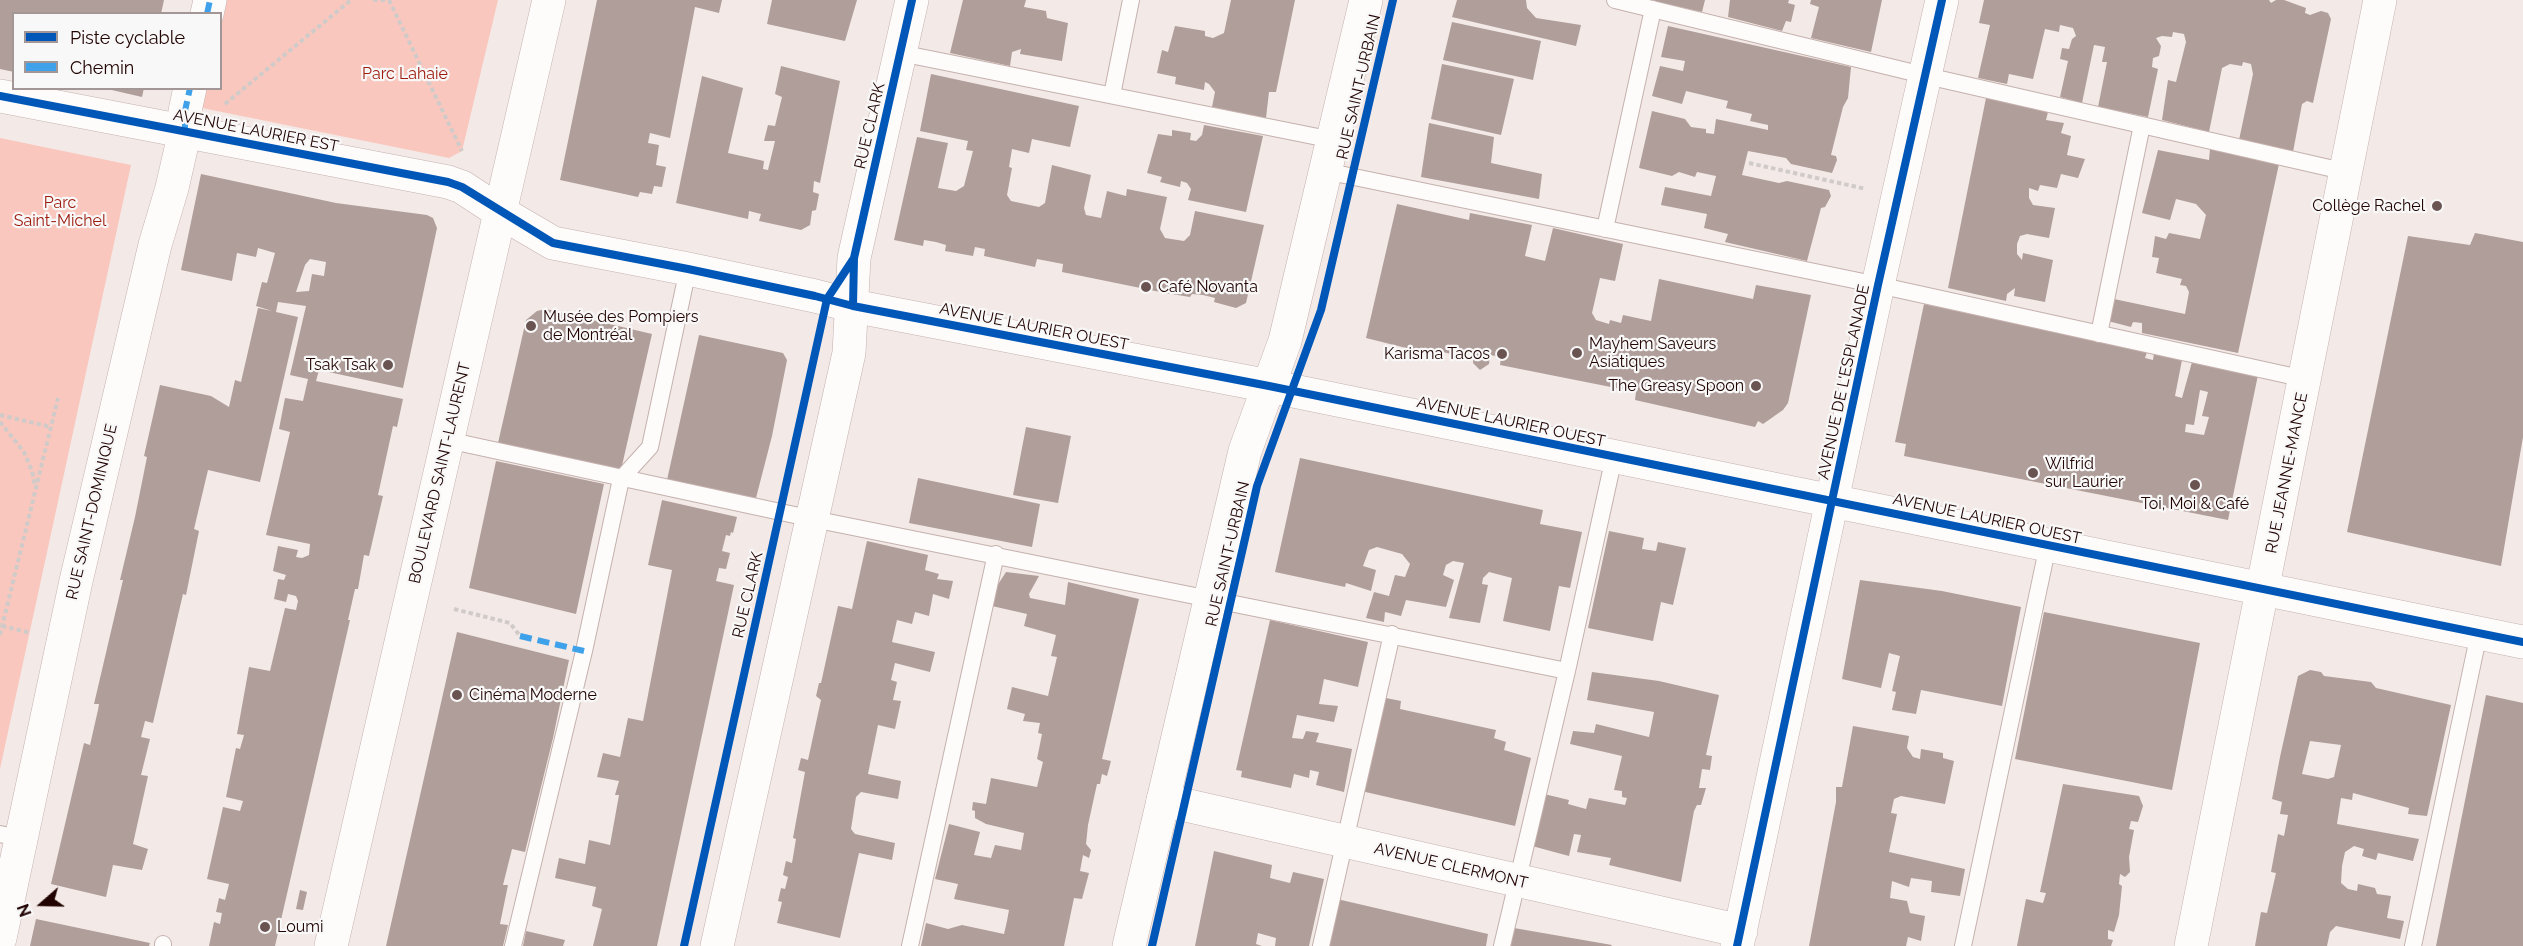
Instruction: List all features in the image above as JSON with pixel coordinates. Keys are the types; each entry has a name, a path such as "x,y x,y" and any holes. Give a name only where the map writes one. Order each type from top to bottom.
{"street":[{"name":"BOULEVARD SAINT-LAURENT","path":"331,946 549,0"},
{"name":"RUE CLARK","path":"717,946 849,353 854,258 912,0"},
{"name":"RUE SAINT-URBAIN","path":"1129,946 1245,451 1285,341 1366,0"},
{"name":"AVENUE DE L'ESPLANADE","path":"1739,939 1878,285 1927,76 1942,0"},
{"name":"RUE JEANNE-MANCE","path":"2191,946 2380,0"},
{"name":"RUE SAINT-DOMINIQUE","path":"0,938 10,836 79,570 154,245 166,210 184,131 190,90"},
{"name":"AVENUE LAURIER EST","path":"0,96 448,182 462,187 500,212"},
{"name":"AVENUE LAURIER OUEST","path":"500,212 553,243 688,269 852,306 1269,386 2523,642"},
{"name":"AVENUE CLERMONT","path":"1163,800 1517,881 1739,939"}],"lane":[{"path":"1112,95 1131,0"},
{"path":"1615,0 1927,76 2347,172"},
{"path":"1605,229 1653,9"},
{"path":"900,53 1333,140"},
{"path":"2099,334 2142,125"},
{"path":"1325,171 1878,285 2305,379"},
{"path":"513,946 584,651 621,478 650,447 688,269"},
{"path":"447,440 813,519 996,554 1567,671"},
{"path":"1502,946 1567,671 1614,457"},
{"path":"1963,946 2048,545"},
{"path":"910,946 996,554"},
{"path":"2414,946 2479,633"},
{"path":"1321,946 1392,634"}],"path":[{"path":"224,105 351,0"},
{"path":"373,0 387,0 462,150 470,158"},
{"path":"1749,163 1866,189"},
{"path":"0,636 58,398"},
{"path":"0,415 51,427"},
{"path":"0,422 24,452 32,471 36,490"},
{"path":"454,609 510,623 520,636"},
{"path":"2,626 38,634"}],"green space":[{"name":"Parc Lahaie","path":"227,0 498,0 462,151 449,158 202,108 206,90 222,90 222,22"},
{"name":"Parc Saint-Michel","path":"0,138 131,165 0,769"}],"building":[{"path":"0,0 164,0 161,12 12,12 12,72 0,69"},
{"path":"597,0 722,0 719,13 695,7 670,138 650,133 648,143 659,145 656,165 666,167 662,187 654,186 652,194 640,192 638,197 560,180"},
{"path":"772,0 857,0 845,41 767,24"},
{"path":"963,0 1026,0 1024,7 1046,11 1047,18 1068,23 1062,61 1020,54 1021,49 1012,52 1010,66 950,53"},
{"path":"1231,0 1295,0 1276,92 1269,92 1266,118 1212,107 1215,92 1209,84 1205,82 1204,90 1175,84 1176,77 1157,73 1162,50 1168,52 1175,26 1205,31 1205,36 1213,38 1224,33"},
{"path":"1457,0 1526,0 1527,8 1536,18 1581,25 1576,46 1452,17"},
{"path":"1653,0 1705,0 1702,12 1653,1"},
{"path":"1730,0 1789,0 1788,3 1795,5 1791,22 1786,21 1782,31 1728,17"},
{"path":"1811,0 1882,0 1871,52 1811,38 1819,7 1810,4"},
{"path":"1984,0 2269,0 2271,3 2284,0 2306,8 2305,13 2310,15 2321,11 2328,13 2331,19 2313,103 2307,101 2302,104 2293,152 2239,140 2253,74 2251,64 2243,62 2242,66 2230,64 2222,68 2209,132 2162,120 2168,80 2176,82 2186,42 2184,34 2173,32 2172,37 2156,38 2161,46 2159,56 2153,58 2152,67 2158,69 2148,117 2098,107 2107,62 2102,62 2105,47 2094,45 2082,103 2060,97 2068,61 2060,59 2062,48 2069,49 2072,39 2076,36 2073,28 2060,25 2059,32 2045,29 2033,79 2009,74 2007,84 1978,78 1990,25 1979,23"},
{"path":"1452,22 1541,41 1533,80 1443,60"},
{"path":"1668,26 1851,67 1848,98 1843,107 1831,155 1836,156 1837,160 1832,173 1791,164 1786,158 1748,151 1742,175 1829,190 1831,196 1825,207 1821,208 1807,261 1725,242 1728,234 1704,228 1707,214 1661,205 1665,187 1711,196 1716,176 1697,172 1695,177 1679,172 1672,176 1639,168 1652,111 1685,119 1691,127 1706,129 1706,133 1714,134 1716,119 1768,130 1768,125 1750,121 1752,114 1726,108 1728,101 1686,91 1682,104 1652,96 1660,66 1683,71 1685,61 1661,57"},
{"path":"1442,64 1514,79 1501,135 1431,119"},
{"path":"781,66 840,81 820,183 814,181 813,192 819,194 816,210 812,211 810,225 801,230 759,221 761,214 749,211 748,219 676,203 702,76 743,88 728,153 764,161 763,169 768,170 775,141 764,141 768,125 775,126 782,97 775,94"},
{"path":"931,74 1079,106 1070,147 1032,139 1029,153 1012,149 1009,167 1012,168 1007,195 1011,201 1039,207 1045,203 1052,165 1091,175 1084,208 1086,215 1101,218 1107,191 1126,196 1127,189 1167,197 1160,229 1165,238 1184,241 1190,235 1195,211 1264,225 1246,303 1236,308 1214,302 1215,298 1203,295 1192,294 1190,297 1165,293 1062,272 1063,264 1037,259 1035,267 984,256 985,249 975,247 973,256 945,251 946,245 936,242 924,240 923,246 894,240 917,137 948,143 938,188 956,191 964,186 973,151 966,150 968,141 920,131"},
{"path":"112,90 144,90 142,97"},
{"path":"1986,98 2048,112 2046,120 2064,123 2061,133 2071,136 2067,155 2085,159 2078,178 2061,174 2057,188 2040,185 2038,191 2029,188 2029,198 2033,205 2055,208 2049,238 2027,234 2020,236 2017,244 2017,254 2022,260 2023,253 2053,260 2045,302 2014,296 2015,288 2007,294 2006,301 1948,288"},
{"path":"1429,123 1494,137 1491,163 1542,174 1539,199 1421,177"},
{"path":"1204,125 1263,136 1246,212 1188,200 1191,189 1187,183 1181,181 1180,187 1160,182 1162,177 1147,173 1158,134 1172,136 1172,130 1191,133 1190,140 1196,141 1202,135"},
{"path":"2210,149 2279,164 2238,353 2142,333 2142,323 2133,322 2131,327 2108,321 2114,299 2185,314 2189,292 2186,286 2180,285 2182,279 2156,273 2159,258 2152,257 2155,236 2166,239 2169,233 2200,239 2206,215 2196,204 2176,199 2170,220 2142,213 2158,150 2209,160"},
{"path":"201,174 336,203 427,215 433,218 437,228 403,388 319,370 316,381 403,399 397,427 393,426 378,495 383,496 369,556 364,555 358,589 355,589 348,620 350,620 275,946 209,946 214,922 220,924 222,913 216,912 219,898 225,900 229,884 207,879 223,807 240,811 243,801 226,797 236,748 240,749 244,735 237,734 249,667 270,671 285,608 296,610 298,601 296,596 288,594 286,602 274,599 278,579 284,580 286,575 273,571 278,546 298,550 296,557 302,558 309,555 310,544 266,535 290,432 279,429 285,398 303,401 308,379 290,375 306,306 278,302 276,312 298,317 260,482 208,470 194,529 199,531 186,595 183,594 153,723 145,721 141,737 150,739 141,775 148,776 133,844 148,849 142,870 113,865 106,897 51,884 84,743 90,745 98,710 99,704 94,704 123,580 120,580 135,517 147,457 144,456 160,385 211,396 229,407 235,380 241,382 258,308 272,311 256,306 262,282 267,283 275,253 258,248 256,257 237,253 232,281 181,270","holes":["310,259 326,262 324,276 312,274 309,291 296,292 305,265"]},
{"path":"1397,204 1469,220 1470,213 1532,225 1525,256 1545,261 1553,228 1623,244 1615,281 1600,278 1592,313 1596,320 1609,324 1610,320 1621,323 1623,315 1651,321 1659,279 1753,299 1756,285 1811,295 1788,403 1783,410 1763,424 1758,421 1755,427 1635,400 1636,392 1500,365 1501,357 1490,355 1489,364 1480,370 1473,363 1474,353 1460,349 1459,356 1439,351 1438,356 1366,338"},
{"path":"2475,233 2523,242 2523,437 2501,566 2347,532 2408,236 2470,245"},
{"path":"1924,304 2147,352 2145,358 2153,360 2154,353 2182,360 2175,396 2182,398 2192,362 2258,375 2228,520 1904,456 1906,444 1895,442","holes":["2200,390 2208,392 2202,416 2209,417 2204,435 2185,432 2186,424 2194,425"]},
{"path":"546,309 652,334 621,470 498,443 526,320 537,311"},
{"path":"699,335 783,353 787,360 772,436 756,498 667,480"},
{"path":"1026,427 1071,436 1058,503 1013,495"},
{"path":"1300,458 1543,510 1540,524 1582,532 1570,588 1559,586 1550,631 1503,621 1512,578 1489,572 1483,578 1482,584 1488,585 1480,623 1449,618 1464,563 1453,561 1446,565 1443,575 1454,580 1446,607 1406,600 1401,616 1385,612 1384,622 1366,618 1374,592 1389,596 1395,575 1405,577 1410,564 1402,554 1377,547 1369,550 1363,566 1376,570 1371,591 1346,583 1345,587 1275,572"},
{"path":"496,461 604,484 576,614 469,588"},
{"path":"918,478 1040,504 1032,547 909,523"},
{"path":"662,500 737,517 733,533 731,532 730,536 726,535 722,551 730,553 726,569 719,568 716,581 734,585 657,946 593,946 602,909 592,906 596,887 555,878 559,858 585,864 589,840 610,845 619,795 615,795 619,781 597,777 603,753 620,757 628,718 643,721 672,570 648,565"},
{"path":"1609,531 1644,538 1642,549 1656,551 1658,542 1686,548 1673,605 1661,602 1653,641 1588,628"},
{"path":"867,541 928,555 925,570 939,574 937,579 953,581 949,599 933,594 929,616 915,612 912,624 897,620 892,642 935,652 930,672 895,663 891,680 897,682 893,700 901,701 895,729 878,725 868,774 901,781 898,799 861,792 856,797 851,829 855,834 895,843 892,860 859,853 840,938 777,923 782,902 778,901 781,888 785,889 788,877 783,875 786,861 792,863 796,839 793,838 805,772 798,770 801,758 808,760 821,700 816,696 838,606 852,609"},
{"path":"1006,572 1039,576 1029,594 1030,598 1065,605 1068,582 1139,599 1102,759 1111,761 1107,776 1102,774 1100,784 1097,784 1088,825 1086,844 1091,850 1089,858 1083,855 1080,871 1089,873 1082,899 1074,898 1064,946 921,946 926,923 948,929 962,925 1004,934 1007,921 1009,910 954,899 958,884 935,879 949,824 980,832 974,855 991,858 995,845 1021,850 1024,833 986,824 975,818 975,811 972,810 973,802 986,804 991,778 1037,787 1043,762 1037,759 1042,734 1038,733 1040,723 1023,721 1025,714 1007,709 1012,687 1048,696 1057,657 1051,656 1056,635 1024,626 1027,614 992,606 997,586"},
{"path":"1860,580 1942,591 2021,607 2002,706 1921,690 1916,714 1892,710 1896,692 1892,691 1900,656 1889,653 1881,688 1842,679"},
{"path":"2044,612 2200,643 2172,790 2015,759"},
{"path":"1270,620 1368,642 1358,687 1324,679 1319,704 1338,706 1334,722 1297,715 1292,738 1303,739 1306,731 1319,733 1316,742 1352,749 1344,792 1316,785 1319,772 1310,770 1309,778 1294,774 1291,788 1241,777 1242,771 1236,770"},
{"path":"457,632 569,660 553,738 525,852 512,849 503,885 508,885 500,924 508,925 503,946 386,946"},
{"path":"2310,670 2321,672 2324,676 2371,682 2376,688 2451,705 2427,816 2408,814 2409,808 2353,793 2352,800 2341,798 2337,824 2419,839 2413,861 2378,853 2376,860 2362,856 2364,849 2354,846 2345,852 2342,866 2341,883 2348,889 2357,891 2358,884 2375,888 2377,894 2391,896 2387,918 2404,921 2400,939 2336,926 2330,932 2327,946 2255,946 2261,912 2267,913 2276,873 2271,872 2278,834 2284,836 2288,815 2280,814 2282,802 2272,799 2298,676","holes":["2310,741 2341,745 2334,777 2328,779 2302,774"]},
{"path":"1592,672 1659,681 1719,695 1706,755 1712,756 1710,770 1702,769 1699,788 1706,788 1701,805 1697,805 1694,811 1681,882 1609,865 1611,858 1577,852 1581,835 1574,834 1569,856 1532,846 1544,794 1569,800 1568,804 1586,809 1589,798 1625,805 1627,798 1622,797 1622,791 1614,790 1622,756 1570,744 1573,731 1594,733 1596,724 1649,737 1654,712 1587,700"},
{"path":"2486,695 2523,703 2523,946 2436,946"},
{"path":"1381,697 1401,701 1400,709 1496,730 1494,738 1506,742 1504,750 1531,758 1515,826 1361,791"},
{"path":"1853,726 1909,736 1907,748 1913,757 1920,759 1921,749 1943,753 1943,758 1954,761 1945,804 1901,796 1894,799 1891,813 1897,814 1889,852 1965,869 1960,896 1931,892 1932,881 1911,878 1909,887 1892,881 1890,898 1907,901 1910,913 1925,916 1921,941 1908,937 1906,946 1809,946 1836,802 1836,787 1842,787"},
{"path":"2063,784 2139,796 2143,806 2138,822 2131,821 2129,829 2134,830 2129,857 2130,872 2125,877 2120,874 2119,884 2122,886 2119,915 2114,932 2108,930 2108,939 2113,940 2111,946 2017,946 2026,899 2043,903 2046,893 2040,892"},
{"path":"1214,851 1272,865 1270,878 1290,883 1293,872 1324,879 1309,946 1275,946 1276,938 1258,933 1256,944 1262,946 1195,946"},
{"path":"300,890 307,892 303,910 296,909"},
{"path":"1337,899 1488,934 1486,946 1326,946"},
{"path":"36,919 150,943 149,946 30,946"},
{"path":"1514,928 1612,945 1510,946"},
{"path":"526,931 565,940 563,946 523,946"}],"marked path":[{"path":"207,12 210,0"},
{"path":"185,131 185,111 190,90"},
{"path":"520,636 584,651"}],"cycle path":[{"path":"853,306 854,258 912,0"},
{"path":"1152,946 1257,486 1321,310 1393,0"},
{"path":"1737,946 1878,285 1942,0"},
{"path":"0,96 448,182 462,187 553,243 688,269 853,306 1269,386 2523,642"},
{"path":"684,946 827,299 854,258"}],"place":[{"name":"Collège Rachel","path":"2437,206"},
{"name":"Café Novanta","path":"1146,287"},
{"name":"Musée des Pompiers de Montréal","path":"531,326"},
{"name":"Mayhem Saveurs Asiatiques","path":"1577,353"},
{"name":"Karisma Tacos","path":"1502,354"},
{"name":"Tsak Tsak","path":"388,365"},
{"name":"The Greasy Spoon","path":"1756,386"},
{"name":"Wilfrid sur Laurier","path":"2033,473"},
{"name":"Toi, Moi & Café","path":"2195,485"},
{"name":"Cinéma Moderne","path":"457,695"},
{"name":"Loumi","path":"265,927"}]}
